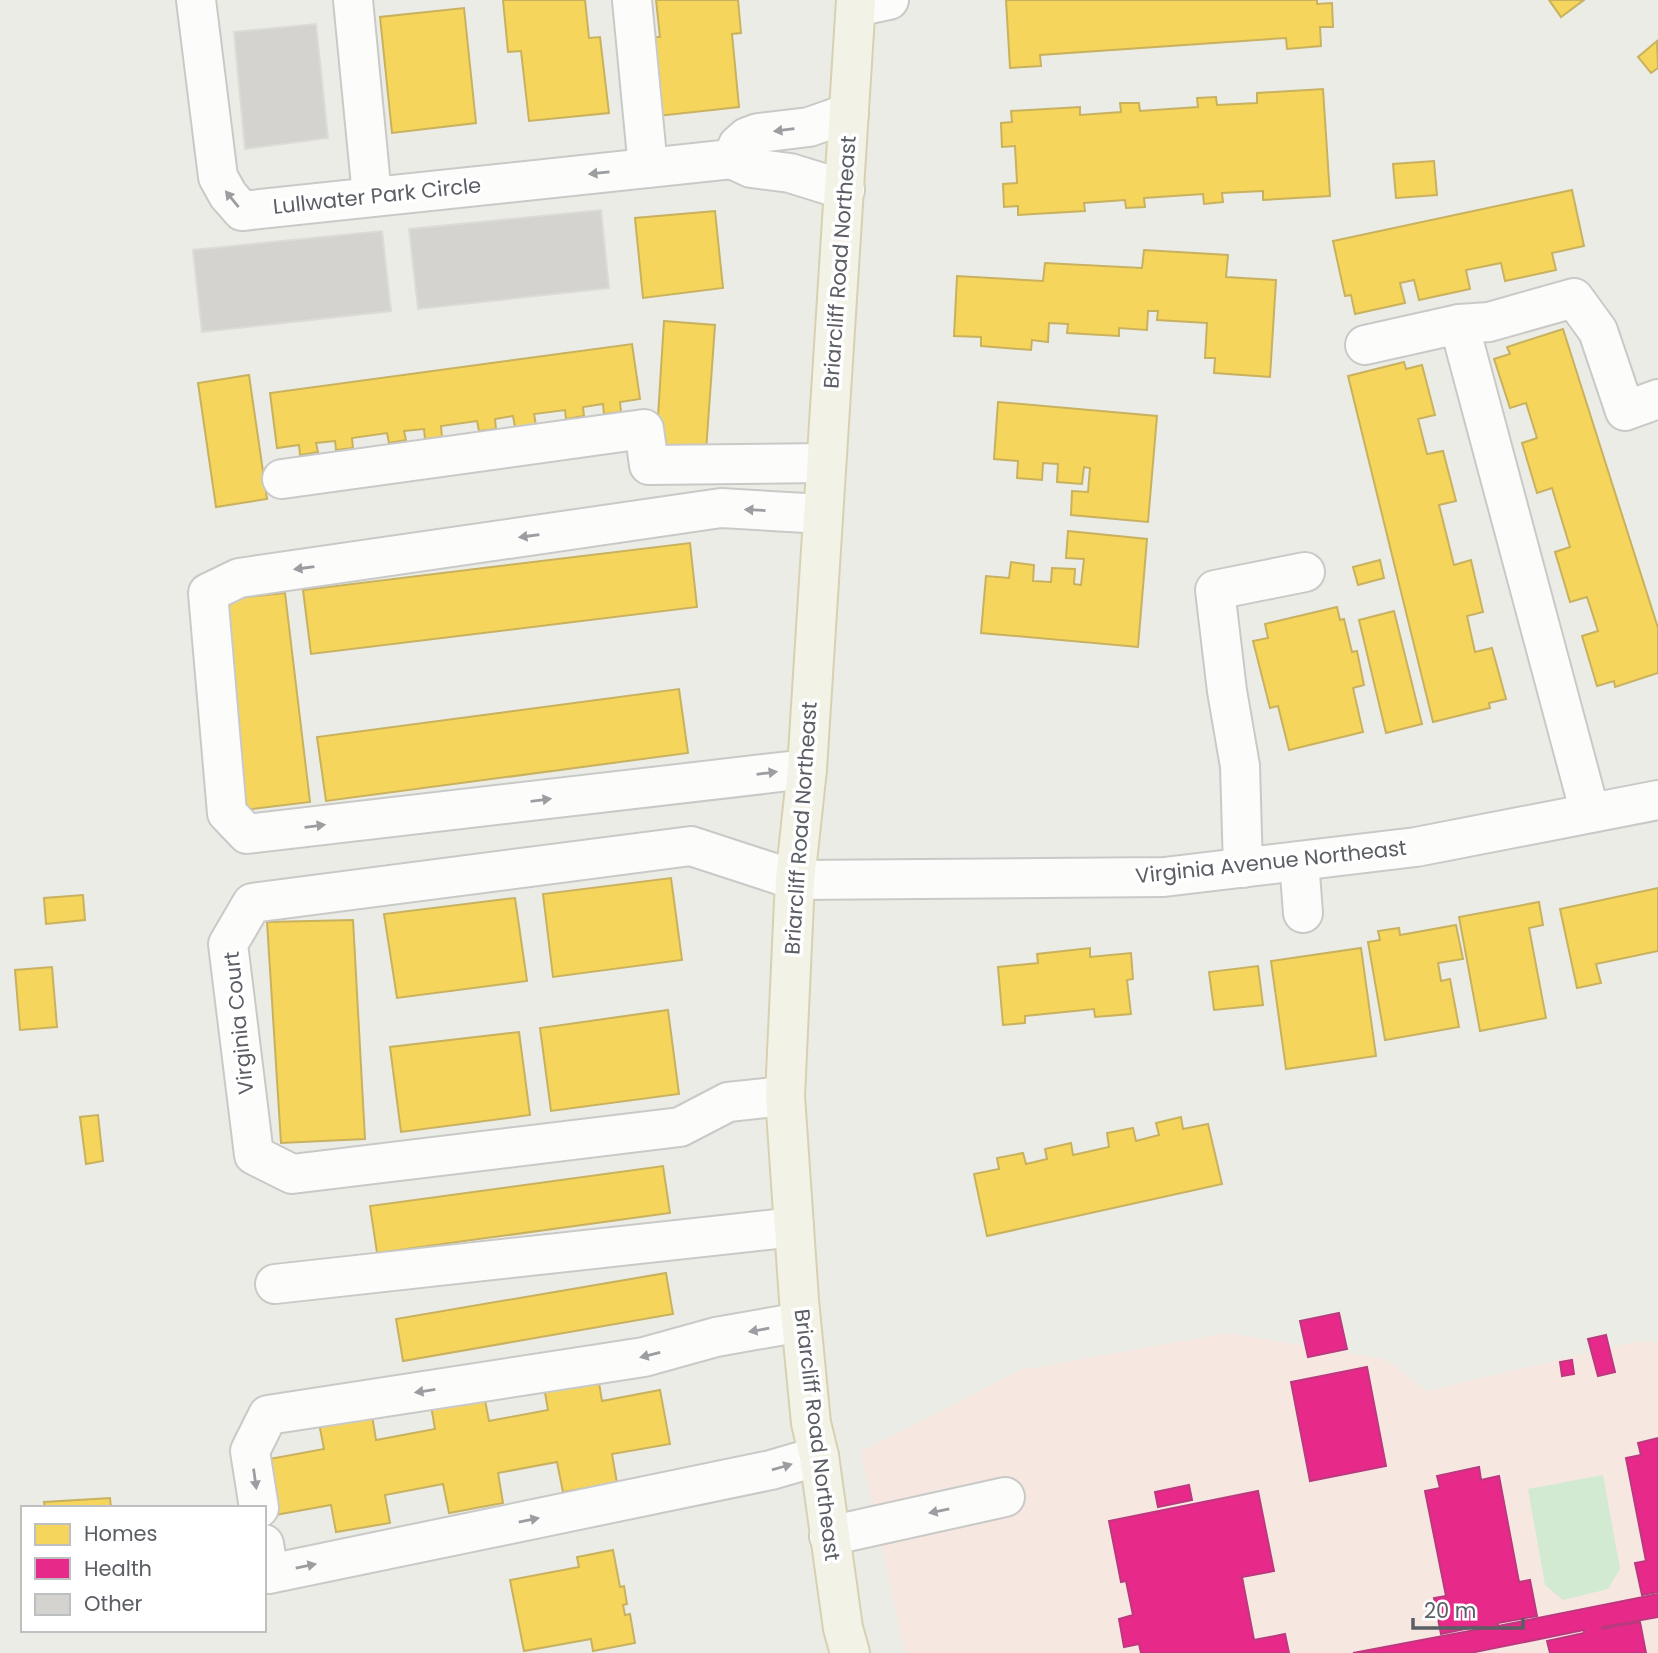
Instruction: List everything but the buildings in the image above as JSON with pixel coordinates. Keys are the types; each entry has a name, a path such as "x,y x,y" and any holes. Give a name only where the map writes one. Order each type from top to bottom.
{"main road":[{"name":"Briarcliff Road Northeast","path":"850,1653 843,1628 819,1456 811,1423 785,1096 795,880 807,769 849,113 867,2"}],"street":[{"name":"Lullwater Park Circle","path":"196,0 218,177 242,211 732,159 751,168 790,173 845,190"},
{"path":"353,0 372,196"},
{"path":"632,0 648,168"},
{"path":"732,159 738,145 747,137 758,133 809,127 849,113"},
{"path":"1366,345 1459,324 1489,322 1574,298 1598,331 1625,411 1658,399"},
{"path":"1459,324 1590,813"},
{"path":"282,479 644,429 649,465 826,463"},
{"path":"807,769 247,834 227,813 208,593 239,578 721,508 823,514"},
{"path":"1243,868 1240,766 1227,691 1215,590 1305,572"},
{"name":"Virginia Avenue Northeast","path":"795,880 1164,877 1416,847 1658,800"},
{"name":"Virginia Court","path":"785,1096 728,1102 680,1127 292,1174 254,1155 228,944 251,903 691,846 795,880"},
{"path":"1299,861 1303,912"},
{"path":"275,1284 794,1227"},
{"path":"259,1506 250,1451 268,1415 644,1357 716,1337 801,1322"},
{"path":"266,1557 269,1574 771,1470 819,1456"},
{"path":"830,1536 1005,1497"}],"shaded area":[{"path":"1228,1333 1385,1359 1427,1391 1638,1341 1658,1342 1658,1653 905,1653 861,1452 1021,1370"}],"green space":[{"path":"1603,1475 1620,1569 1608,1589 1563,1600 1545,1585 1528,1489"}]}
